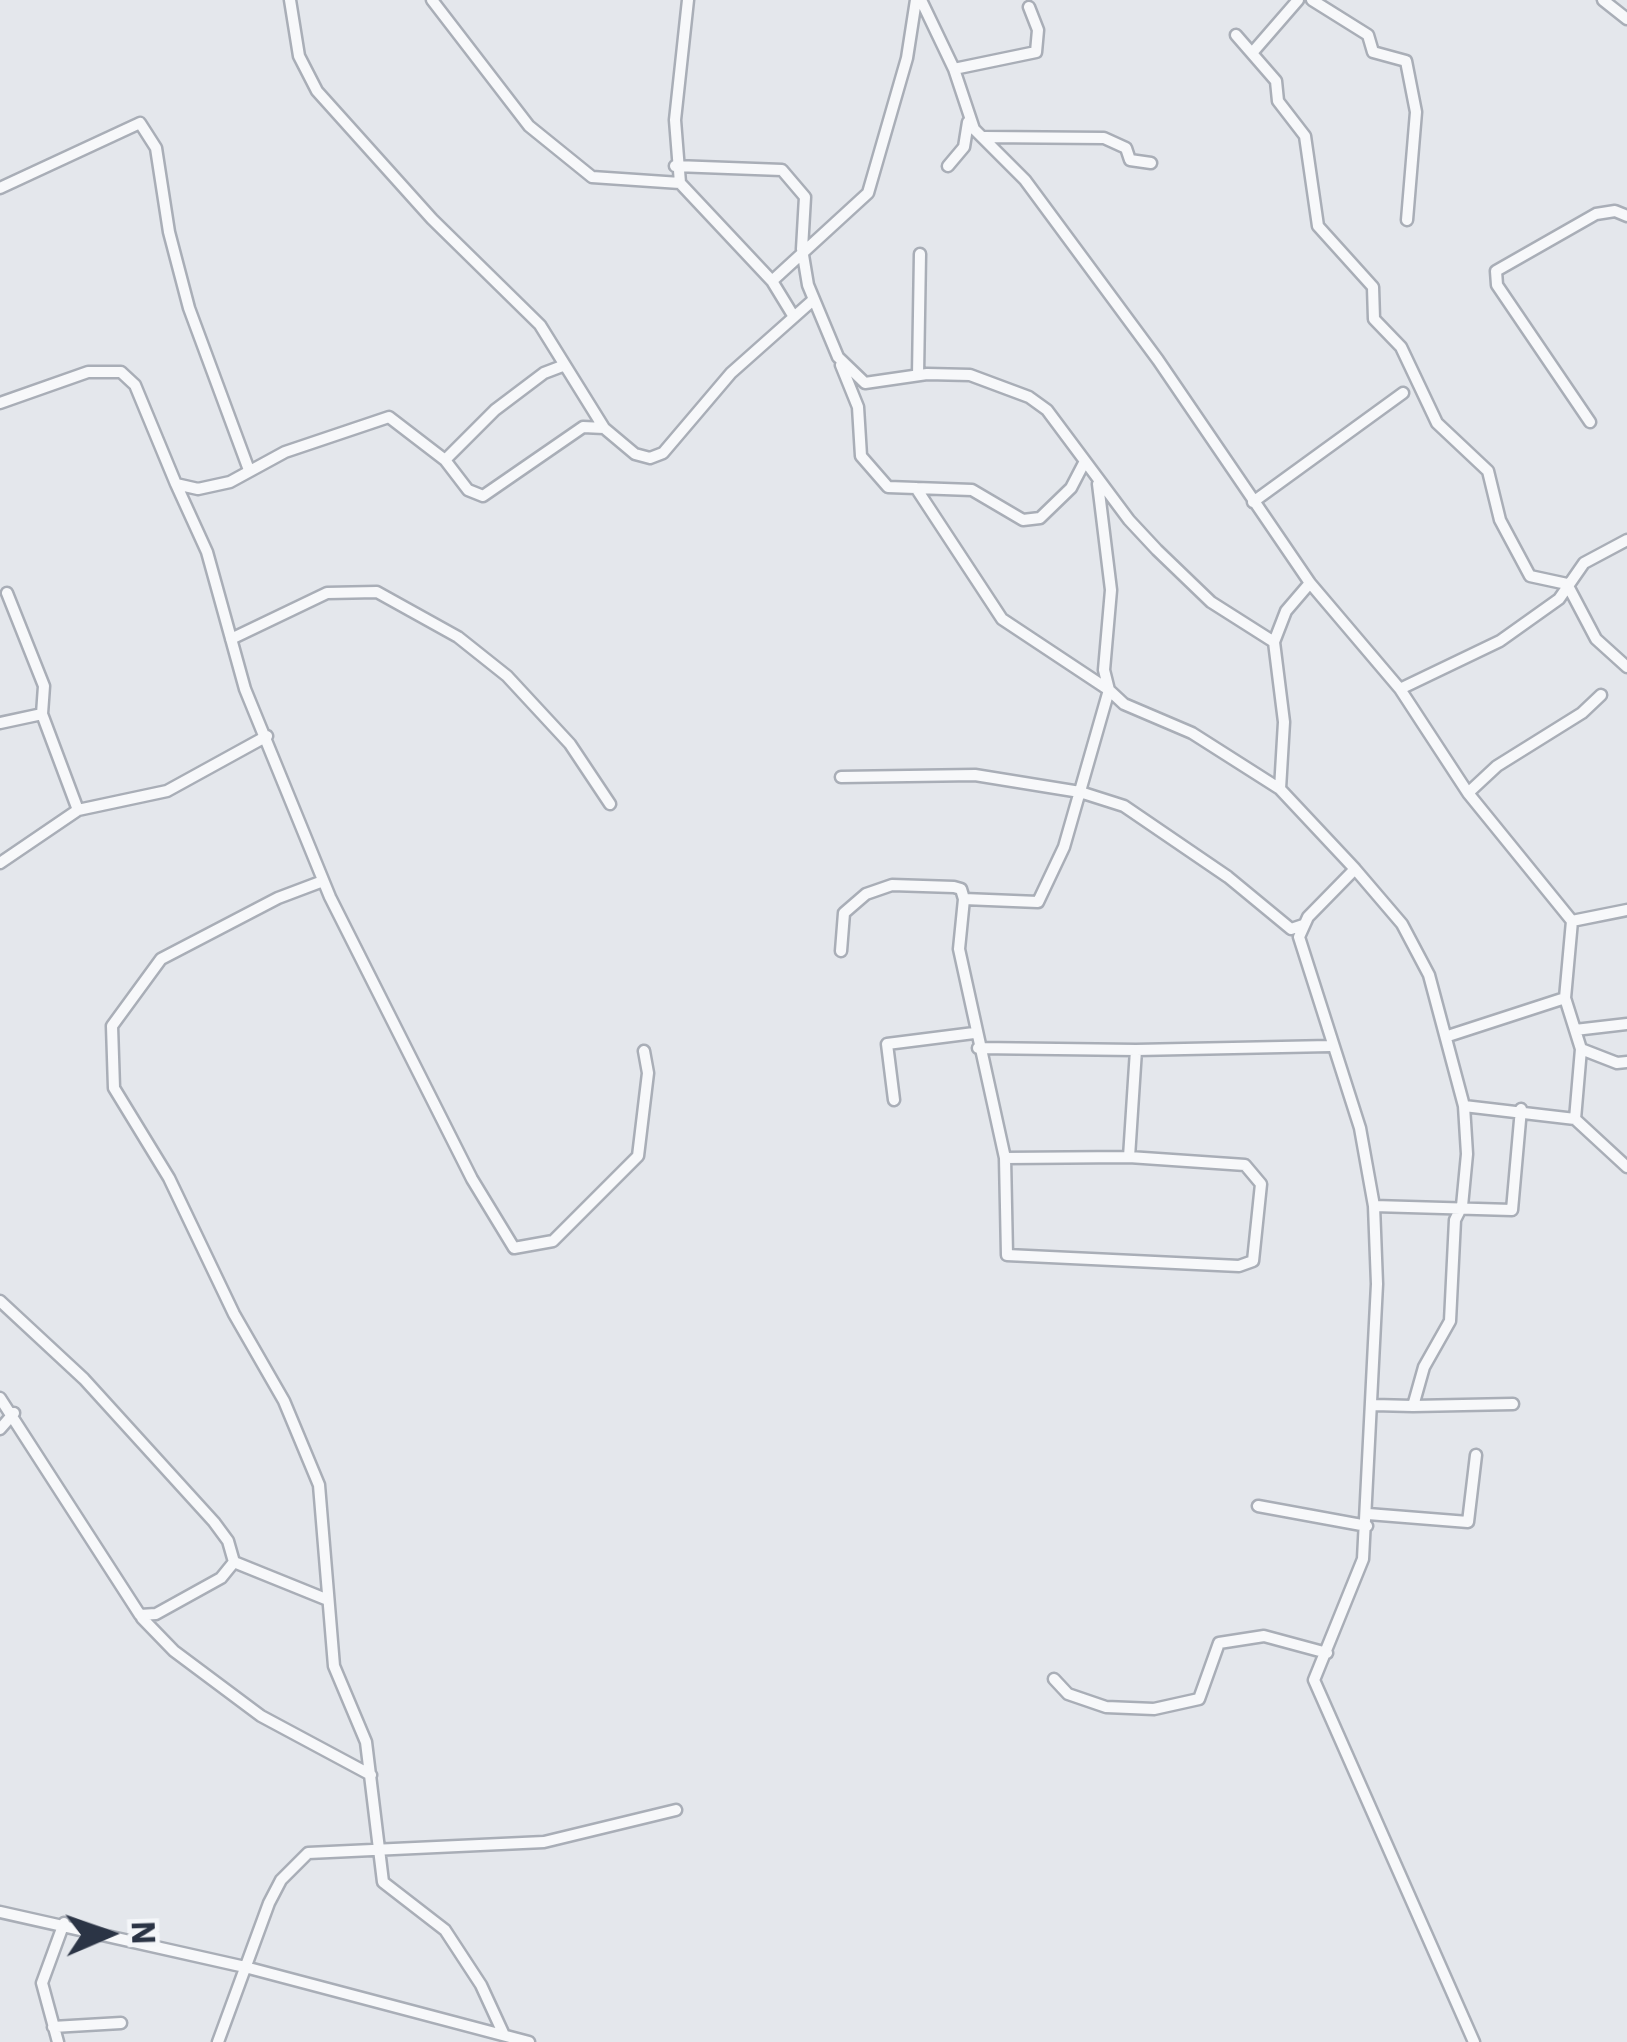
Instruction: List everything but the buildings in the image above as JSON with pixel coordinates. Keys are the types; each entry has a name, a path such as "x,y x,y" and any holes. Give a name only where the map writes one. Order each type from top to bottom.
{"street":[{"path":"290,0 299,56 317,91 432,219 540,325 604,428 635,454 650,458 663,453 731,373 812,301"},
{"path":"432,0 529,126 592,177 680,183"},
{"path":"688,0 675,166 680,183 772,281 794,317"},
{"path":"772,281 868,193 907,58 918,0"},
{"path":"918,0 954,69 968,118 964,147 948,166"},
{"path":"1252,53 1298,0"},
{"path":"1312,0 1368,34 1373,52 1406,61 1416,112 1407,220"},
{"path":"1604,0 1627,19"},
{"path":"954,69 1036,52 1038,30 1029,8"},
{"path":"1236,34 1276,81 1278,101 1305,136 1318,226 1373,287 1374,319 1401,347 1437,423 1489,471 1500,520 1530,576 1568,584"},
{"path":"968,118 1025,179 1158,360 1310,583 1400,689 1468,793 1572,921 1565,998 1581,1049 1575,1119"},
{"path":"0,188 140,123 156,148 169,232 189,308 249,470"},
{"path":"984,137 1104,139 1126,148 1130,160 1151,163"},
{"path":"675,166 782,170 806,197 802,250 812,301 858,407 867,467 888,487 971,490 1023,520 1040,518 1071,488 1084,463"},
{"path":"1590,422 1497,285 1496,271 1596,214 1615,211 1627,216"},
{"path":"918,375 920,254"},
{"path":"838,357 866,382 970,375 1010,387 1047,410 1129,520 1211,602 1274,642"},
{"path":"445,460 495,410 544,373 566,364"},
{"path":"0,403 88,372 121,372 135,385 207,552 245,689 323,881 472,1179 514,1248 553,1241 638,1156 648,1073 644,1051"},
{"path":"1253,502 1403,393"},
{"path":"176,484 198,489 230,482 249,470 389,417 445,460 467,490 483,496 583,427 604,428"},
{"path":"964,899 1038,902 1064,847 1109,691 1104,670 1111,590 1096,475"},
{"path":"916,488 1002,619 1124,704 1192,733 1280,789 1355,869 1418,952 1448,1036 1464,1106 1462,1206 1455,1220 1450,1321 1424,1366 1413,1406"},
{"path":"1400,689 1500,641 1558,599 1584,563 1627,540"},
{"path":"1280,789 1284,722 1274,642 1286,610 1310,583"},
{"path":"1568,584 1596,639 1627,667"},
{"path":"231,638 327,593 377,592 458,637 506,676 570,744 610,805"},
{"path":"7,593 44,686 42,714 78,810"},
{"path":"1468,793 1497,766 1582,713 1600,694"},
{"path":"0,723 42,714"},
{"path":"0,863 78,810 167,791 267,736"},
{"path":"841,777 975,775 1080,792 1124,806 1228,878 1291,929 1304,925"},
{"path":"1355,869 1304,925 1299,937 1330,1046 1352,1098 1374,1206 1374,1406 1367,1520 1360,1569 1314,1680 1474,2042"},
{"path":"323,881 278,898 161,959 112,1026 114,1088 169,1178 234,1314 302,1436 320,1485 334,1666 362,1729 386,1889 445,1930 481,1985 504,2035"},
{"path":"842,952 844,913 866,894 892,885 962,889 958,949 1005,1158 1007,1256 1239,1266 1253,1261 1261,1198 1252,1168 1129,1157 1005,1158"},
{"path":"1572,921 1627,910"},
{"path":"1448,1036 1565,998"},
{"path":"1575,1030 1627,1024"},
{"path":"894,1100 887,1044 974,1034"},
{"path":"978,1048 1330,1046"},
{"path":"1581,1049 1624,1065"},
{"path":"1129,1157 1136,1050"},
{"path":"1464,1106 1521,1109 1575,1119 1627,1168"},
{"path":"1374,1206 1512,1210 1521,1109"},
{"path":"0,1301 84,1379 214,1522 234,1551 234,1562 221,1578 155,1614 140,1616"},
{"path":"0,1399 14,1413 140,1616 174,1651 261,1716 371,1775"},
{"path":"1374,1406 1513,1404"},
{"path":"0,1429 14,1413"},
{"path":"1258,1506 1367,1520 1468,1522 1476,1455"},
{"path":"234,1562 328,1600"},
{"path":"1054,1679 1067,1694 1106,1707 1154,1709 1199,1699 1220,1643 1264,1636 1328,1653"},
{"path":"218,2042 280,1880 308,1852 544,1842 676,1810"},
{"path":"0,1912 245,1967 529,2042"},
{"path":"58,2042 42,1983 64,1923"},
{"path":"53,2027 122,2023"}]}
